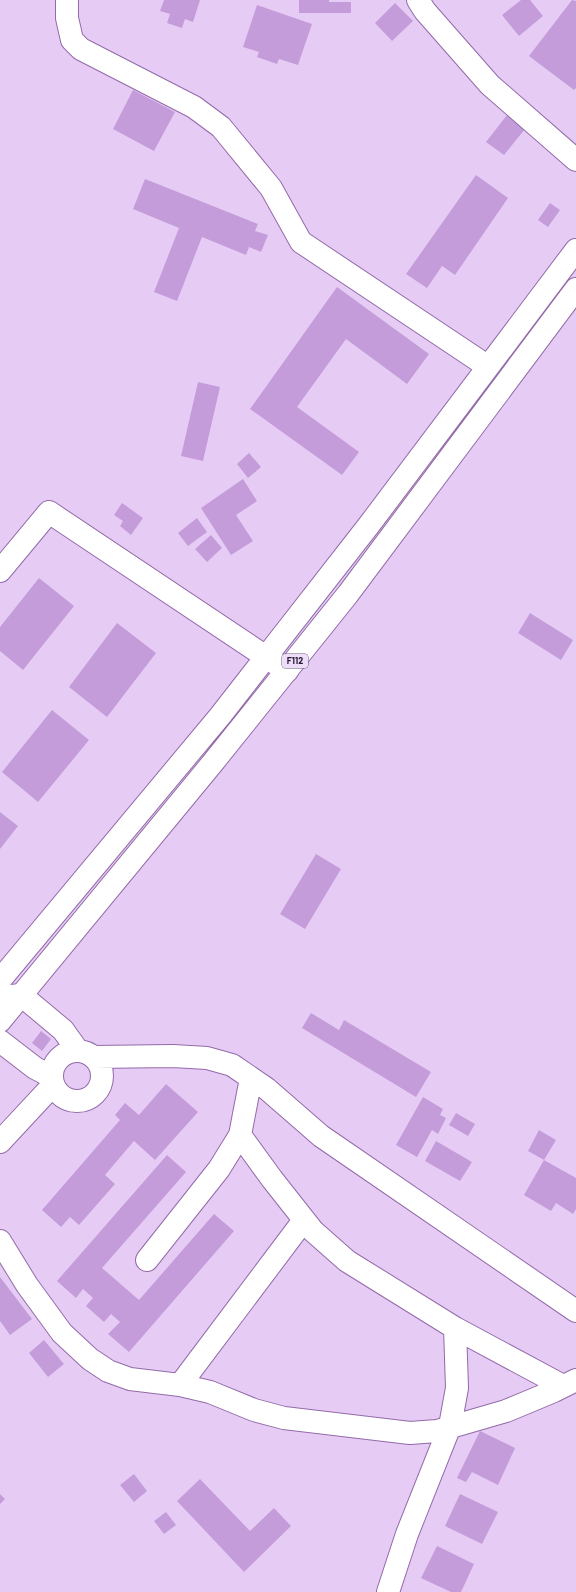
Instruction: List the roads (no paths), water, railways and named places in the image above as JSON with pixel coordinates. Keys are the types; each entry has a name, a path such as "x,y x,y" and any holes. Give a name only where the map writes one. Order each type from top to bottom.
{"street":[{"path":"67,0 67,18 72,40 81,49 194,107 221,127 272,188 301,242 487,366"},
{"path":"418,0 425,11 490,85 576,160"},
{"name":"F112","path":"0,980 215,722 267,657 370,525 487,366 576,250"},
{"name":"F112","path":"0,1021 11,996 287,670 353,588 576,289"},
{"path":"0,571 49,512 287,670"},
{"path":"0,1041 52,1081 57,1092 63,1098 80,1102 91,1097 99,1088 102,1080 98,1064 63,1030 11,996"},
{"path":"0,1142 52,1081 53,1069 56,1061 70,1052 86,1054 207,1058 232,1065 267,1089 321,1136 576,1312"},
{"path":"147,1260 219,1169 240,1135 252,1078"},
{"path":"240,1135 313,1231 347,1261 455,1328 570,1383"},
{"path":"180,1385 304,1220"},
{"path":"0,1241 27,1285 62,1333 90,1358 108,1371 130,1379 180,1385 210,1392 254,1410 284,1418 410,1433 437,1430 506,1411 570,1383"},
{"path":"388,1592 407,1534 450,1426 457,1388 455,1328"}]}
